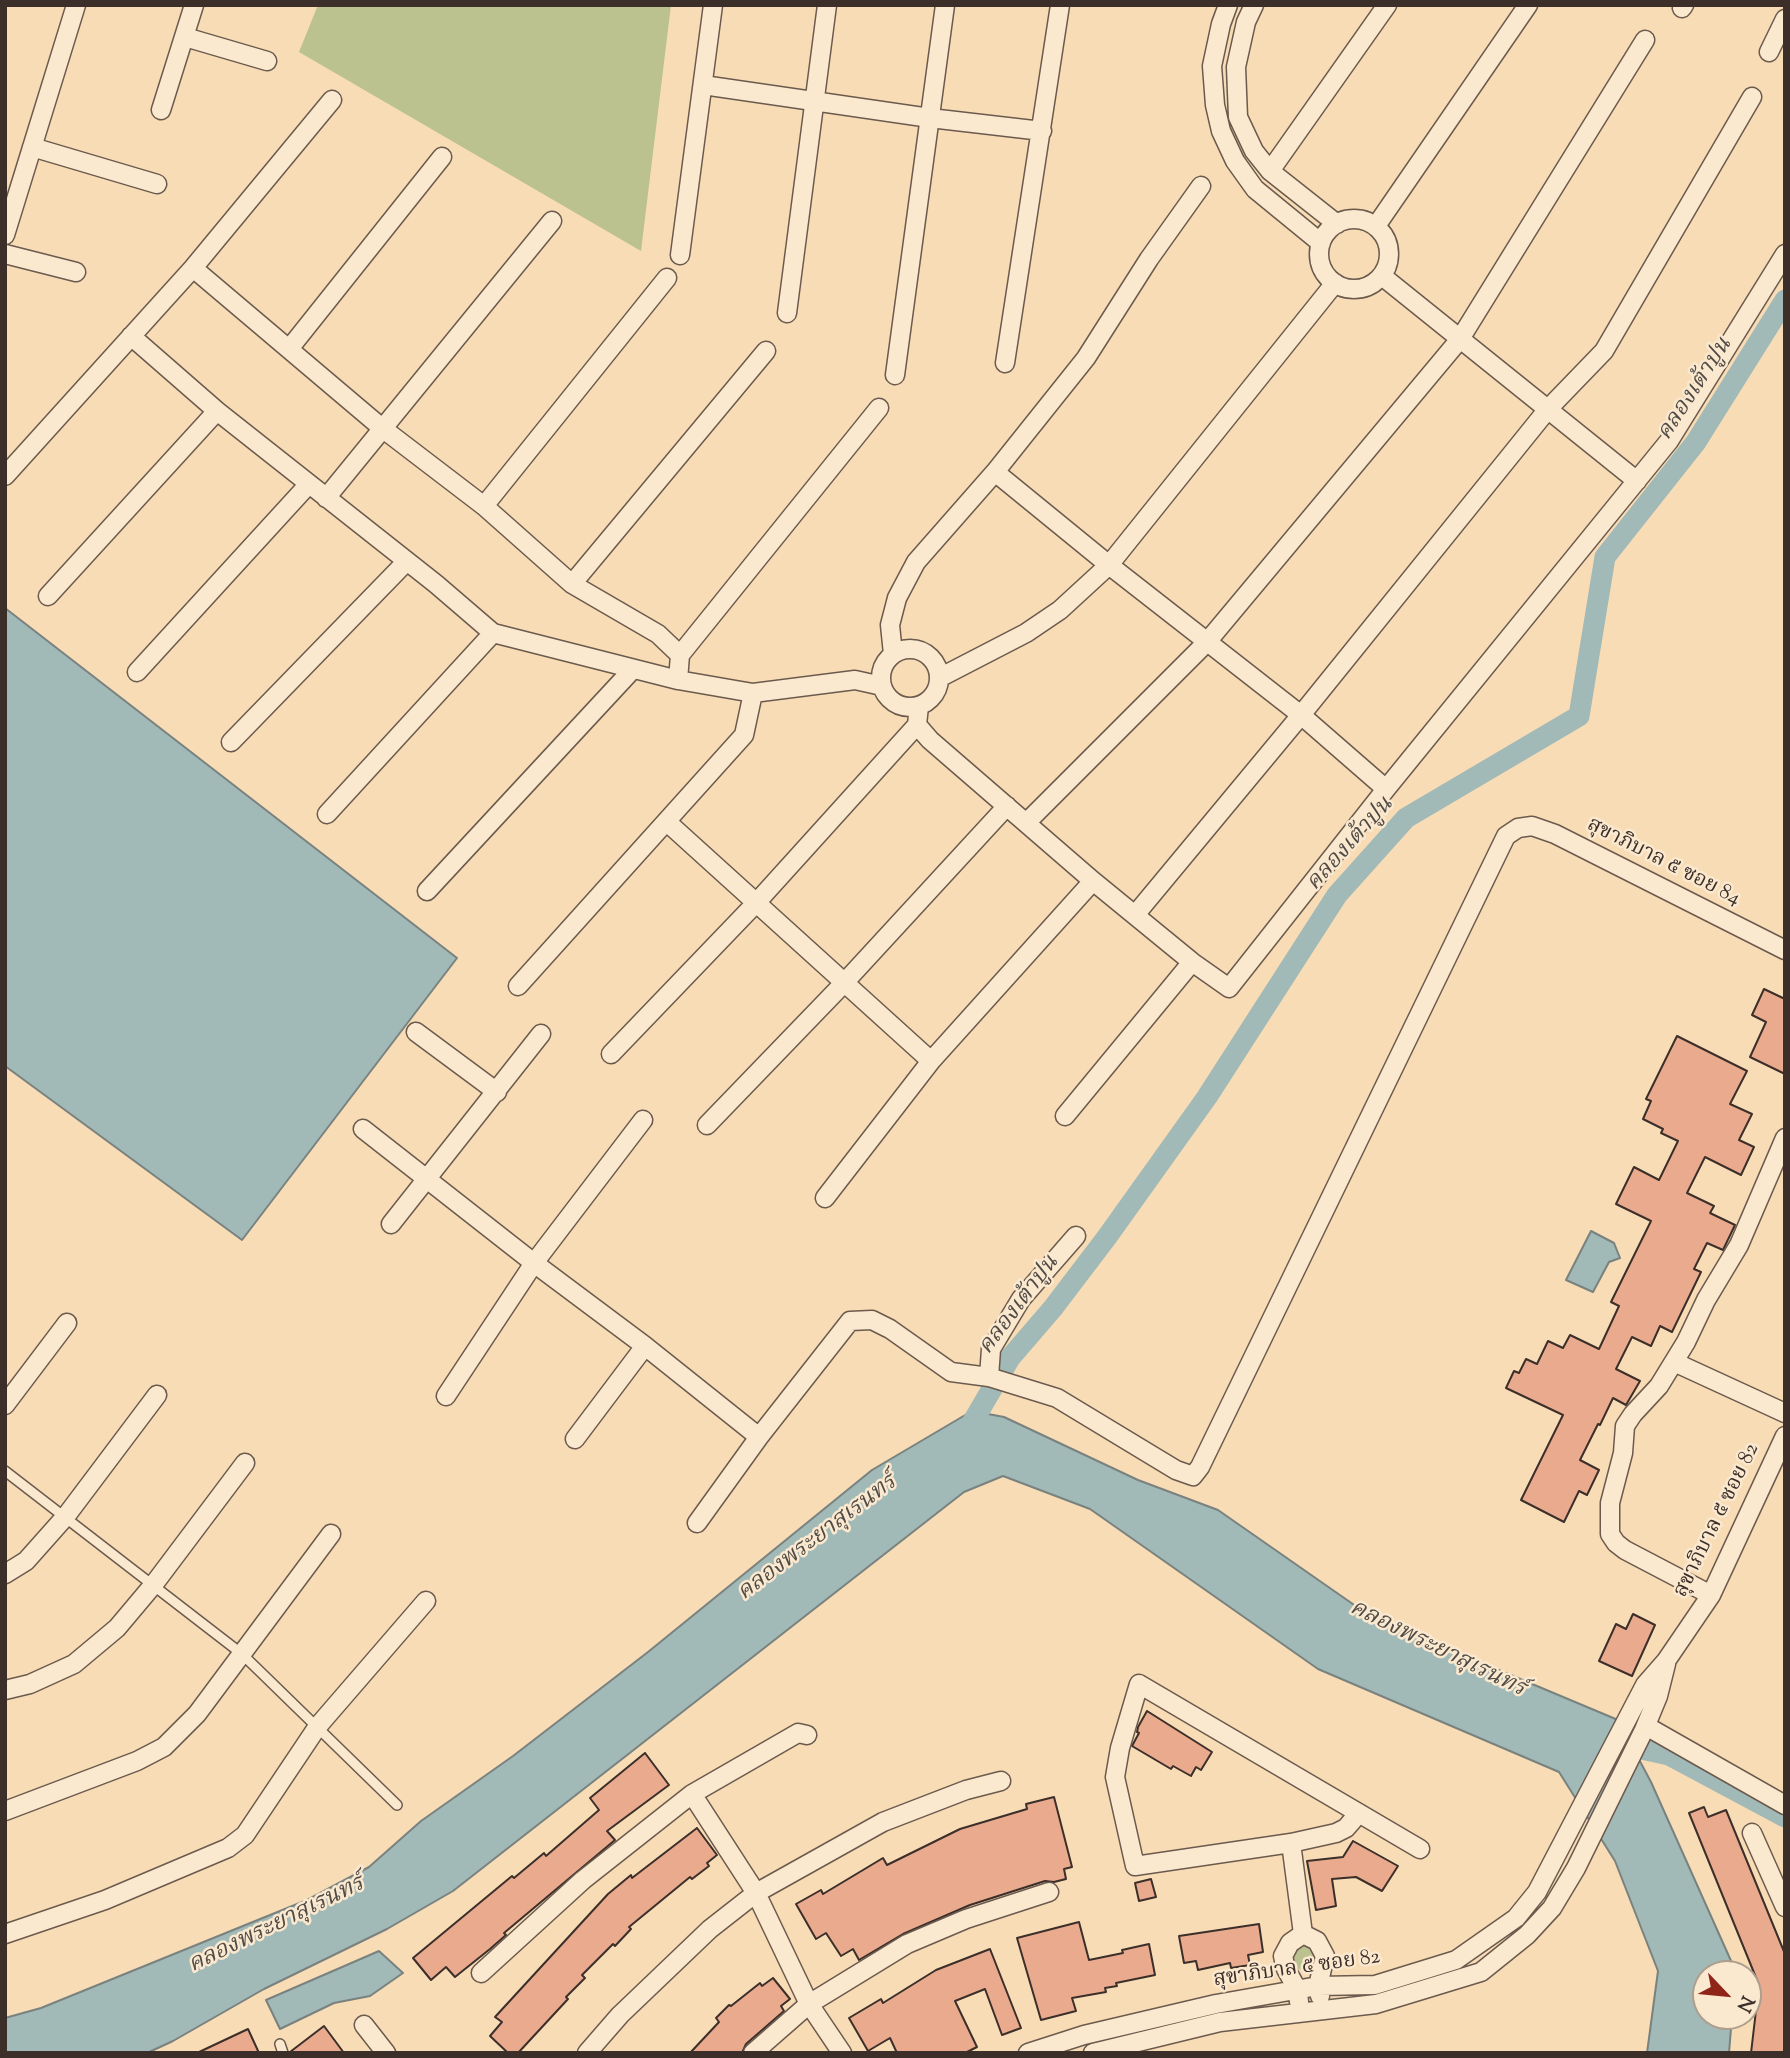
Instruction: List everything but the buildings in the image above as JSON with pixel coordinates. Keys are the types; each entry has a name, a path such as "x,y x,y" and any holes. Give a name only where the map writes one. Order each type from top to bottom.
{"street":[{"path":"5,235 76,5"},
{"path":"161,110 194,5"},
{"path":"680,255 713,5"},
{"path":"787,313 827,5"},
{"path":"895,375 945,5"},
{"path":"1005,363 1060,5"},
{"path":"1228,5 1212,66 1215,104 1221,131 1235,161 1255,189 1321,243"},
{"path":"1254,5 1246,22 1236,67 1238,117 1254,151 1270,171 1337,224"},
{"path":"1270,171 1387,5"},
{"path":"1376,226 1528,5"},
{"path":"1769,52 1785,19"},
{"path":"185,37 267,61"},
{"path":"1027,822 1207,642 1460,339 1645,40"},
{"path":"703,85 930,118 1042,131"},
{"path":"1135,915 1301,715 1548,409 1604,351 1752,97"},
{"path":"5,476 193,268 332,100"},
{"path":"32,147 157,184"},
{"path":"289,349 442,157"},
{"path":"893,654 890,625 897,598 916,562 995,472 1086,358 1149,259 1201,186"},
{"path":"1351,219 1361,220 1376,226 1385,237 1389,247 1387,267 1382,276 1365,288 1344,288 1326,275 1321,265 1321,243 1337,224 1351,219"},
{"path":"326,498 552,221"},
{"path":"5,254 76,272"},
{"path":"916,725 1093,881 1192,962 1229,988 1386,789 1669,441 1785,254"},
{"path":"193,268 382,428 484,506 572,584 658,634 680,655"},
{"path":"1382,276 1637,481"},
{"path":"484,506 667,278"},
{"path":"939,678 1060,610 1109,565 1335,283"},
{"path":"131,335 217,411 467,608 493,633 678,680 753,693 855,680 882,686"},
{"path":"572,584 766,351"},
{"path":"678,680 680,655 879,408"},
{"path":"48,596 217,411"},
{"path":"995,472 1301,715 1386,789"},
{"path":"137,672 308,485"},
{"path":"230,742 406,562"},
{"path":"327,814 493,633"},
{"path":"901,649 920,650 934,660 939,678 934,695 919,706 901,705 892,701 882,686 882,668 893,654 901,649"},
{"path":"427,891 633,669"},
{"path":"518,986 744,735 753,693"},
{"path":"611,1054 756,903 916,725 919,706"},
{"path":"707,1125 844,984 1007,806"},
{"path":"667,822 930,1062"},
{"name":"สุขาภิบาล ๕ ซอย 84","path":"998,1380 1057,1398 1176,1470 1193,1476 1506,836 1518,828 1532,826 1555,834 1785,950"},
{"path":"825,1198 930,1062 1093,881"},
{"path":"1065,1116 1192,962"},
{"path":"416,1032 497,1091"},
{"path":"391,1224 541,1034"},
{"path":"446,1396 534,1263 643,1120"},
{"path":"363,1129 759,1437"},
{"path":"1712,1595 1625,1550 1610,1534 1610,1503 1623,1453 1625,1426 1659,1386 1739,1245 1785,1138"},
{"path":"697,1523 759,1437 850,1321 872,1320 890,1329 951,1372 998,1380 991,1349 1021,1298 1076,1236"},
{"path":"5,1405 67,1323"},
{"path":"575,1439 645,1346"},
{"path":"1674,1362 1785,1413"},
{"path":"5,1574 26,1561 66,1516 157,1395"},
{"name":"สุขาภิบาล ๕ ซอย 82","path":"1096,2046 1216,2004 1318,1986 1375,1985 1456,1960 1516,1918 1537,1892 1558,1855 1645,1685 1667,1661 1712,1595 1785,1436"},
{"path":"5,1690 30,1684 74,1664 117,1628 154,1584 245,1463"},
{"path":"5,1811 137,1761 163,1747 197,1714 331,1534"},
{"path":"5,1934 105,1900 228,1848 245,1835 318,1726 426,1601"},
{"name":"สุขาภิบาล ๕ ซอย 82","path":"1028,2053 1096,2046 1220,2022 1376,2004 1481,1972 1527,1935 1552,1908 1576,1868 1645,1728 1658,1696 1667,1661"},
{"path":"1359,1813 1346,1828 1336,1833 1291,1843 1135,1866 1115,1777 1120,1748 1139,1684 1359,1813 1420,1849"},
{"path":"1645,1728 1785,1805"},
{"path":"481,1973 583,1880 692,1794 798,1733 807,1734"},
{"path":"587,2053 620,2015 710,1929 756,1893 883,1822 966,1790 1001,1781"},
{"path":"692,1794 756,1893 809,2004 842,2053"},
{"path":"1752,1833 1783,1900"},
{"path":"1291,1843 1303,1934"},
{"path":"753,2053 809,2004 907,1944 966,1919 1049,1892"},
{"path":"1303,1934 1317,1941 1325,1956 1318,1986 1322,2010"},
{"path":"1300,2013 1298,1991 1286,1969 1283,1955 1290,1943 1303,1934"},
{"path":"364,2025 386,2053"}],"lane":[{"path":"5,1471 243,1654 397,1805"}],"green space":[{"path":"318,5 671,5 641,251 299,52"},
{"path":"1304,1944 1313,1948 1317,1957 1313,1966 1304,1970 1295,1966 1291,1957 1295,1948"}],"water":[{"path":"5,608 457,958 242,1240 5,1066"},
{"path":"1591,1231 1614,1243 1620,1258 1609,1262 1593,1292 1566,1280"},
{"name":"คลองพระยาสุเรนทร์","path":"972,1411 1004,1417 1138,1480 1218,1510 1370,1616 1618,1720 1651,1782 1731,1960 1692,1960 1692,2030 1731,2030 1729,2053 1647,2053 1658,1971 1615,1861 1559,1772 1318,1669 1090,1509 1003,1476 964,1492 453,1891 387,1929 264,1989 147,2053 5,2053 5,2018 41,2008 307,1900 369,1867 421,1821 513,1756 648,1652 872,1470"},
{"path":"379,1951 403,1973 370,1996 334,2003 280,2029 266,2000"}],"waterway":[{"name":"คลองเต้าปูน","path":"965,1435 1010,1358 1053,1308 1107,1237 1207,1097 1337,895 1406,818 1579,716 1605,557 1696,442 1785,300"},
{"path":"1618,1744 1669,1755 1785,1817"}]}
